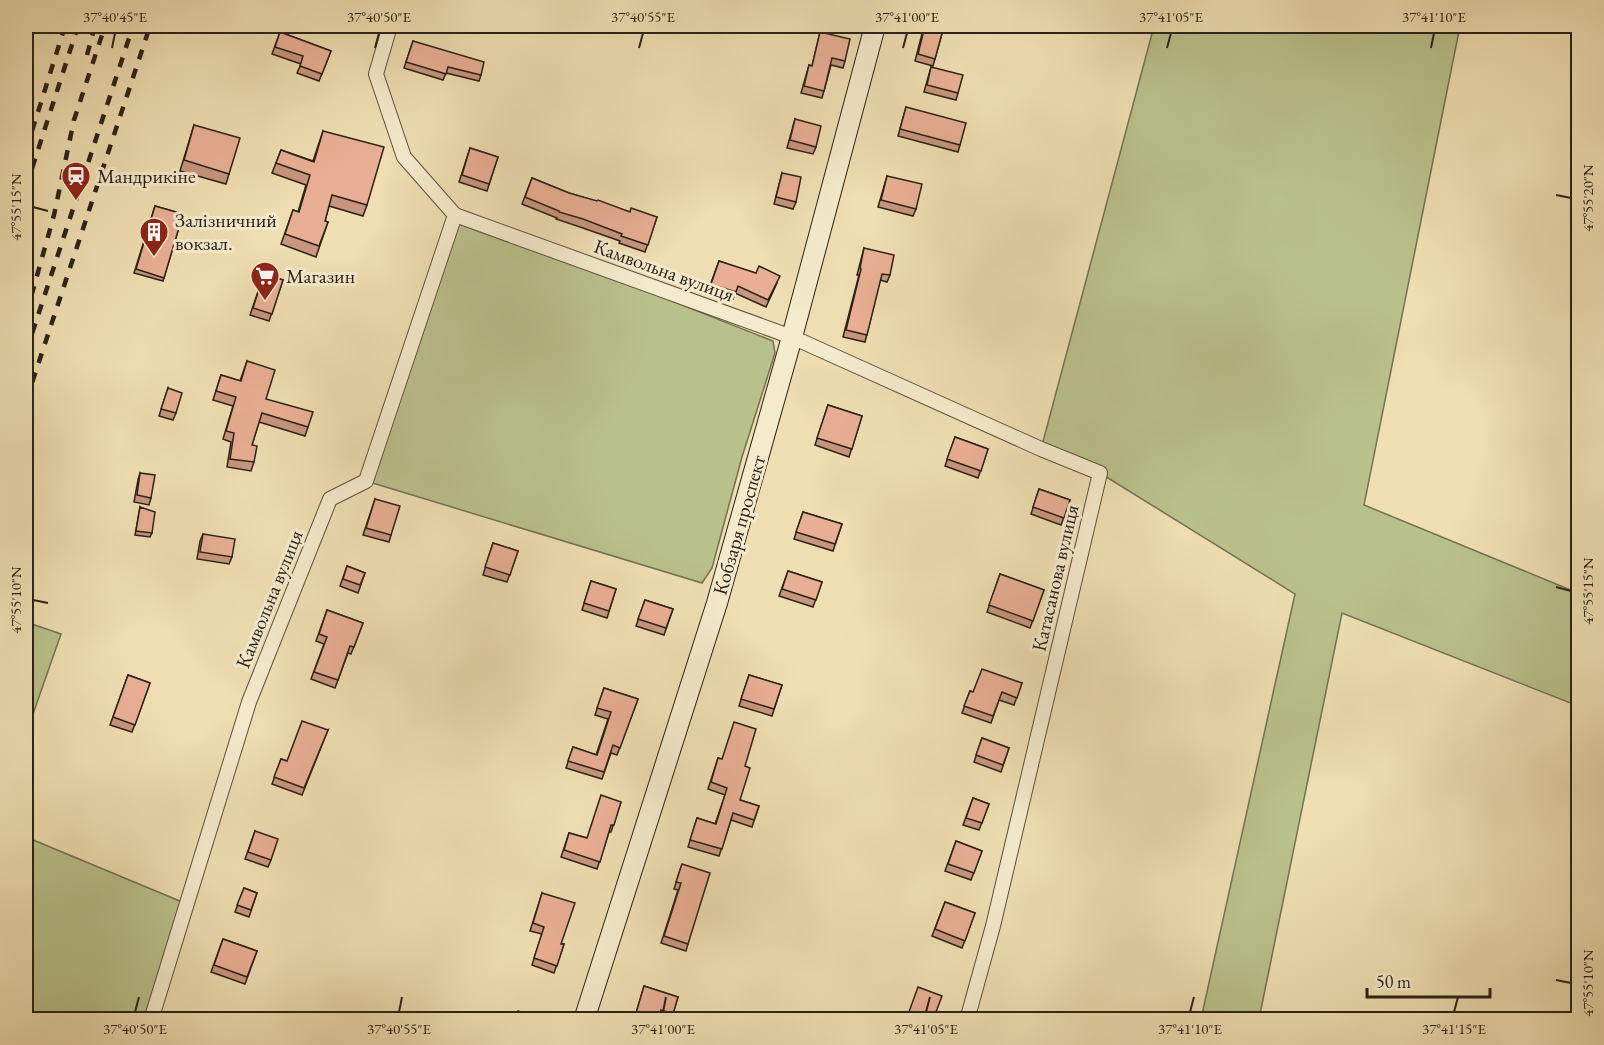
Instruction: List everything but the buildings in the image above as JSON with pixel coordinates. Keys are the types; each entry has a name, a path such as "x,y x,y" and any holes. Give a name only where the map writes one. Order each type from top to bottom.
{"main road":[{"name":"Кобзаря проспект","path":"584,1020 717,603 792,338 875,26"}],"street":[{"name":"Камвольна вулиця","path":"390,26 376,74 404,157 455,215 792,338"},
{"name":"Камвольна вулиця","path":"151,1020 249,702 330,499 366,481 455,215"},
{"name":"Катасанова вулиця","path":"792,338 1041,449 1100,472 993,926 967,1020"}],"green space":[{"path":"1154,26 1460,26 1364,505 1578,593 1578,706 1342,613 1259,1019 1201,1019 1295,594 1100,473 1041,449"},
{"path":"455,215 773,341 775,353 742,457 712,568 702,583 366,481"},
{"path":"26,622 61,634 26,734"},
{"path":"26,837 187,904 151,1019 26,1019"}],"railway":[{"path":"26,150 65,26"},
{"path":"26,187 78,26"},
{"path":"87,55 95,26"},
{"path":"26,315 54,215 74,120 105,26"},
{"path":"26,352 133,26"},
{"path":"26,401 150,26"}],"place":[{"name":"Мандрикіне","path":"76,202"},
{"name":"Залізничний вокзал.","path":"154,258"},
{"name":"Магазин","path":"265,302"}]}
